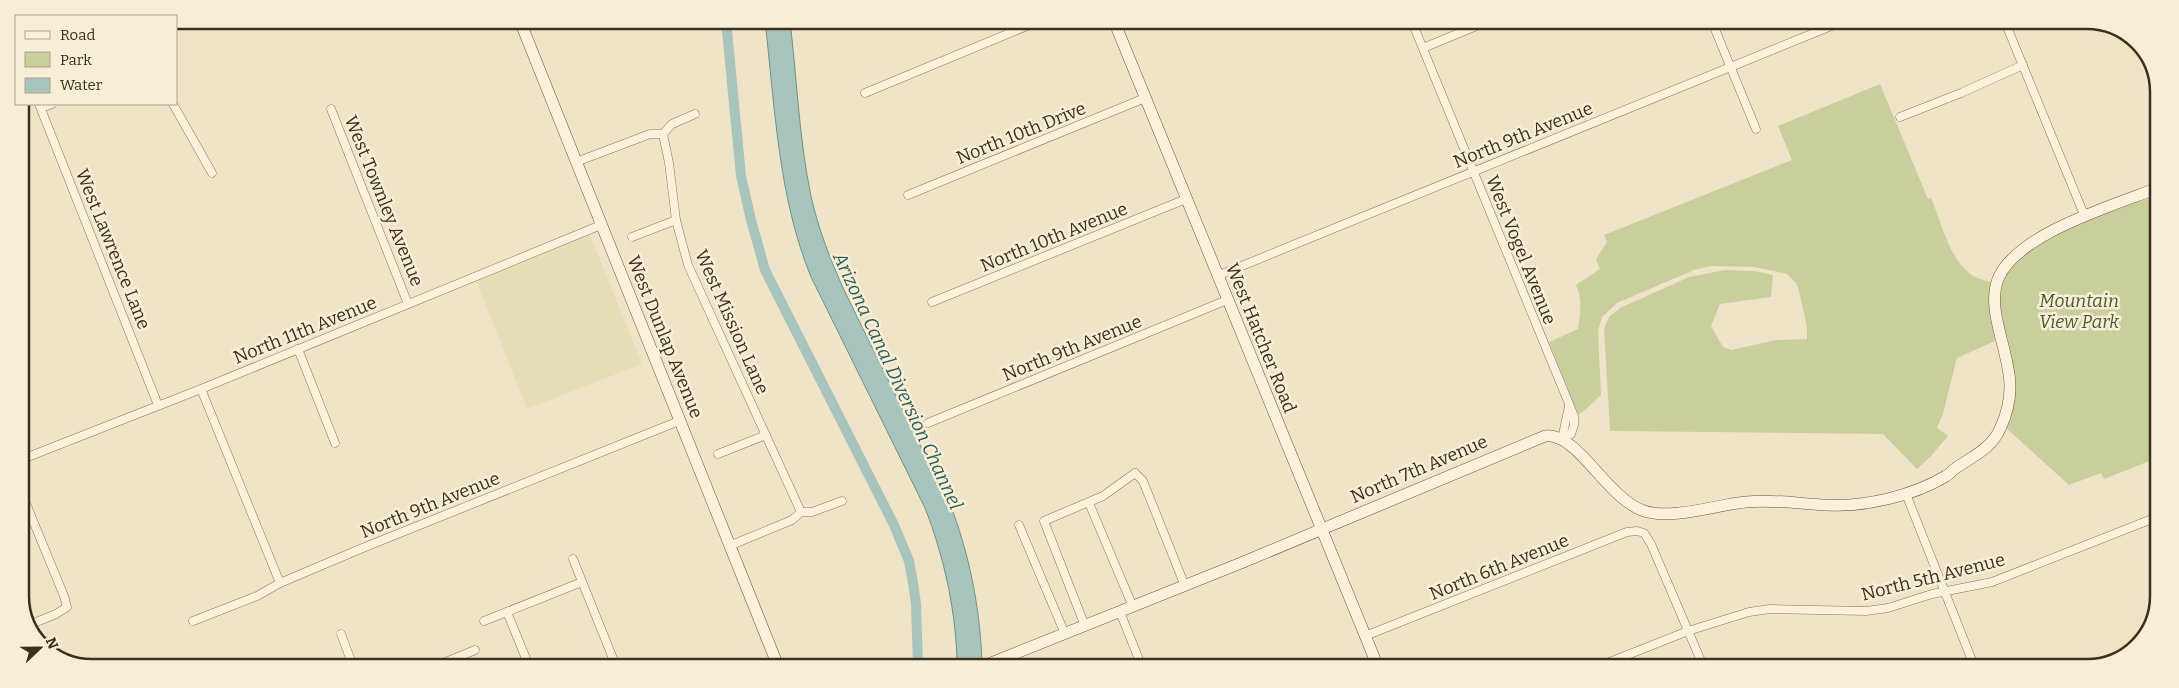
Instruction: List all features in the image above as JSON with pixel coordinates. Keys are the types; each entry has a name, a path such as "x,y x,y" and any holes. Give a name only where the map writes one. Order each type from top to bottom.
{"street":[{"name":"West Dunlap Avenue","path":"524,29 775,659"},
{"path":"865,93 1020,29"},
{"name":"West Hatcher Road","path":"1120,29 1145,98 1217,276 1375,659"},
{"name":"West Vogel Avenue","path":"1415,29 1569,406 1562,439"},
{"path":"1423,48 1469,29"},
{"path":"1715,29 1756,129"},
{"name":"North 9th Avenue","path":"1217,276 1824,29"},
{"path":"2008,29 2085,217"},
{"path":"1900,117 1961,93 2022,65"},
{"name":"North 10th Drive","path":"908,195 1145,98"},
{"path":"174,105 212,173"},
{"name":"West Lawrence Lane","path":"40,106 158,405"},
{"name":"West Townley Avenue","path":"331,109 408,304"},
{"path":"576,162 650,134 663,134 672,124 696,114"},
{"name":"West Mission Lane","path":"663,134 669,163 676,220 694,282 801,512"},
{"path":"1562,439 1579,453 1613,491 1630,504 1657,514 1678,514 1748,502 1779,501 1838,506 1866,502 1872,496 1903,490 1944,469 1953,469 1985,449 1999,431 2006,412 2011,378 1995,314 1994,300 1998,280 2006,264 2030,242 2085,217 2150,191"},
{"name":"North 10th Avenue","path":"932,302 1186,199"},
{"path":"632,237 676,220"},
{"name":"North 11th Avenue","path":"29,456 201,389 601,225"},
{"name":"North 9th Avenue","path":"928,423 1227,300"},
{"path":"298,349 336,443"},
{"path":"201,389 280,583"},
{"name":"North 9th Avenue","path":"193,621 257,596 280,583 679,421"},
{"path":"718,454 766,435"},
{"name":"North 7th Avenue","path":"1000,659 1185,586 1536,440 1550,436 1562,439"},
{"path":"1085,626 1044,521 1103,496 1135,473 1143,480 1185,586"},
{"path":"1903,490 1971,659"},
{"path":"729,546 792,520 801,512 812,512 842,501"},
{"path":"1089,503 1133,607"},
{"path":"29,511 67,607 35,623"},
{"name":"North 5th Avenue","path":"1617,659 1688,631 1749,612 1770,610 1866,611 1888,608 1932,594 1992,582 2150,520"},
{"path":"1019,525 1064,634"},
{"name":"North 6th Avenue","path":"1365,636 1627,532 1637,531 1644,533 1688,631"},
{"path":"573,559 613,659"},
{"path":"484,621 582,582"},
{"path":"507,612 526,659"},
{"path":"1120,612 1139,659"},
{"path":"1688,631 1700,659"},
{"path":"341,634 351,659"},
{"path":"453,659 475,650"}],"shaded area":[{"path":"590,235 642,364 527,409 476,281"}],"green space":[{"path":"1880,84 1928,199 1931,198 1955,256 1960,264 1970,273 1992,282 1990,304 1995,341 1957,358 1943,414 1937,428 1948,436 1931,456 1917,469 1883,434 1610,431 1604,329 1609,317 1620,308 1689,277 1725,270 1755,271 1773,275 1771,297 1720,304 1711,326 1723,347 1731,350 1776,340 1807,339 1807,327 1796,283 1787,274 1754,267 1711,266 1694,270 1617,303 1602,317 1598,331 1601,395 1583,412 1578,414 1549,342 1578,329 1580,301 1576,285 1600,269 1596,259 1607,242 1604,235 1792,160 1778,126"},
{"name":"Mountain View Park","path":"2150,198 2150,461 2104,479 2101,473 2069,485 2006,428 2013,404 2014,382 2011,359 2003,329 2000,296 2008,272 2025,252 2048,237 2079,223"}],"water":[{"path":"766,29 791,29 804,153 817,220 844,290 953,512 974,588 980,628 982,659 957,659 952,606 932,526 925,508 811,277 791,215 775,118"}],"waterway":[{"path":"727,29 741,176 765,270 894,525 909,561 916,604 918,659"}],"water label":[{"name":"Arizona Canal Diversion Channel","path":"898,381"}]}
